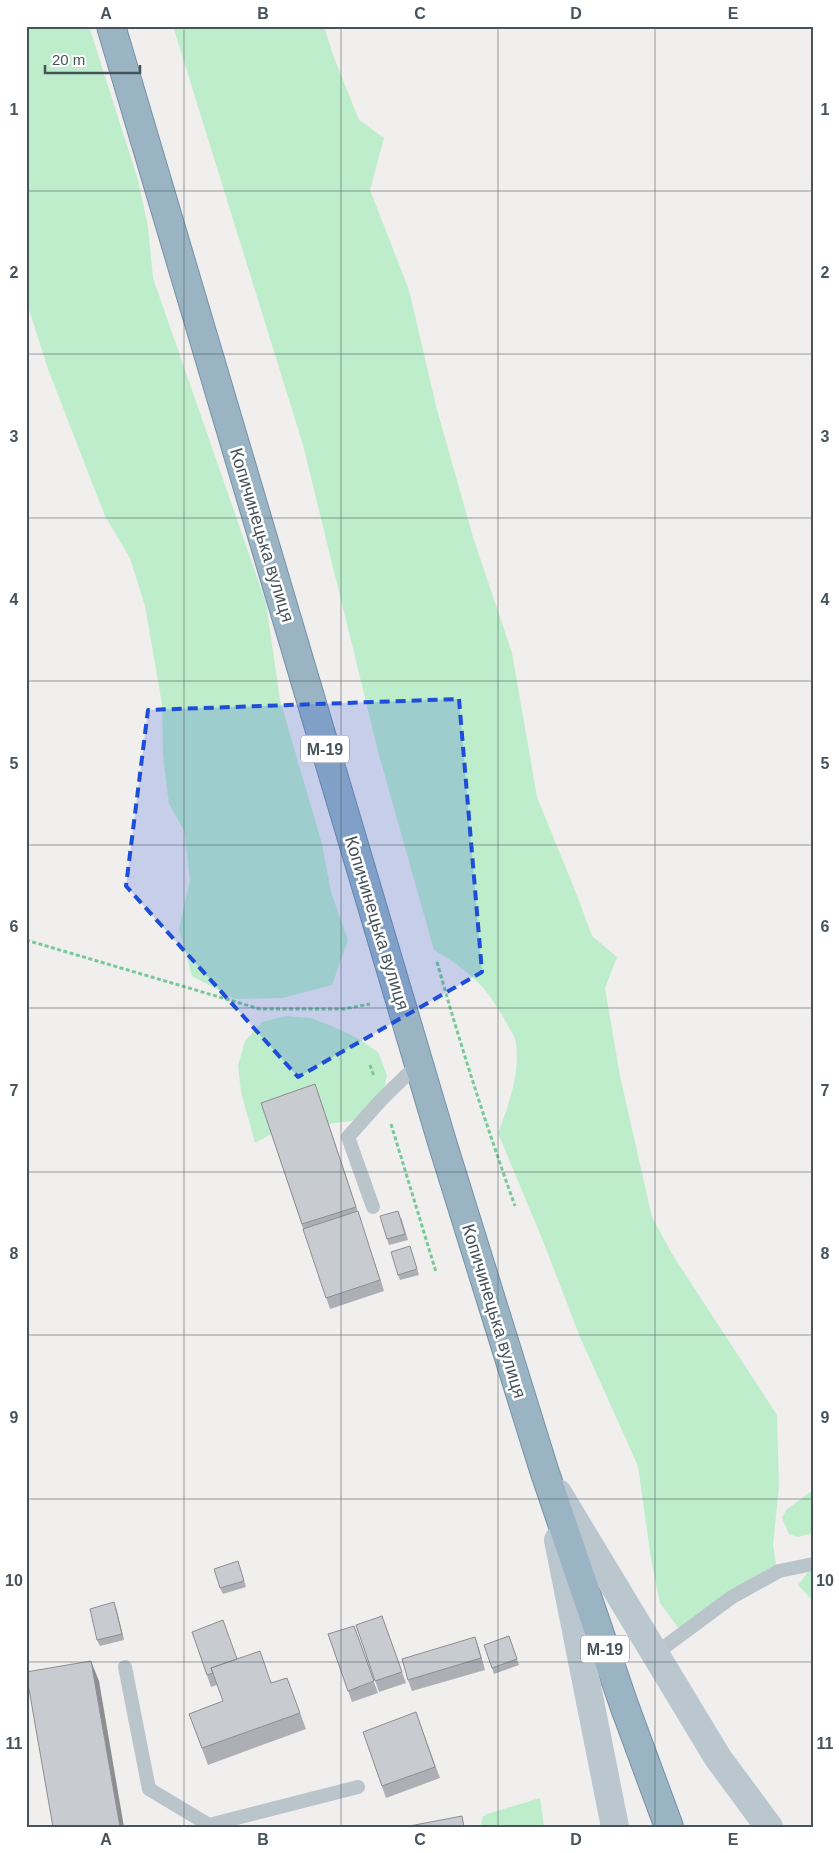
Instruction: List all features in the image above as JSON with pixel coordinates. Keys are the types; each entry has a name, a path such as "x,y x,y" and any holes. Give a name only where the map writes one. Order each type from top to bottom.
{"highway":[{"name":"Копичинецька вулиця","path":"111,26 418,1064 544,1470"},
{"name":"М-19","path":"544,1470 624,1705 669,1827"}],"main road":[{"path":"544,1470 718,1758 770,1827"},
{"name":"Копичинецька вулиця","path":"544,1470 615,1827"}],"lane":[{"path":"373,1207 348,1137 382,1099 418,1064"},
{"path":"655,1654 732,1596 779,1571 813,1564"},
{"path":"125,1667 149,1789 209,1826 358,1787"}],"path":[{"path":"26,940 260,1008 344,1009 399,998"},
{"path":"437,962 457,1035 487,1130 515,1206"},
{"path":"370,1064 401,1154 436,1272"}],"highlighted area":[{"path":"459,699 482,972 298,1077 126,886 148,710"}],"green space":[{"path":"26,26 89,26 138,180 148,227 153,278 266,603 280,700 322,844 331,892 348,940 332,985 283,998 235,999 192,976 179,929 190,880 184,830 169,804 163,756 162,704 145,606 130,558 105,516 48,369 26,300"},
{"path":"173,26 324,26 333,55 359,120 384,138 370,190 409,290 436,406 473,537 512,653 537,797 592,936 617,957 605,988 620,1076 652,1217 672,1254 777,1415 779,1487 773,1545 776,1564 682,1633 660,1603 651,1559 638,1466 580,1337 498,1133 510,1100 515,1077 516,1043 499,1009 484,988 467,972 434,950 379,755 303,445"},
{"path":"286,1016 311,1018 334,1027 357,1038 378,1052 387,1075 382,1099 374,1112 351,1121 278,1130 255,1143 241,1092 238,1066 245,1041 262,1022"},
{"path":"813,1490 813,1533 798,1537 789,1534 782,1518 786,1510"},
{"path":"809,1571 813,1572 813,1601 798,1585"},
{"path":"540,1798 544,1827 481,1827 482,1817 487,1814"}],"building":[{"path":"315,1084 356,1207 302,1224 261,1103"},
{"path":"358,1211 380,1280 326,1298 303,1229"},
{"path":"398,1211 405,1234 387,1239 380,1216"},
{"path":"410,1246 417,1269 398,1275 391,1252"},
{"path":"238,1561 244,1581 220,1588 214,1569"},
{"path":"114,1602 122,1634 97,1640 90,1609"},
{"path":"382,1616 402,1672 375,1681 356,1625"},
{"path":"223,1620 237,1659 211,1668 213,1673 207,1675 192,1632"},
{"path":"354,1626 374,1681 348,1691 328,1634"},
{"path":"509,1636 517,1659 492,1668 484,1645"},
{"path":"475,1637 481,1658 408,1680 402,1659"},
{"path":"260,1651 271,1683 287,1678 300,1713 202,1748 189,1714 223,1701 211,1668"},
{"path":"91,1661 120,1827 53,1827 26,1672"},
{"path":"416,1712 435,1767 382,1786 363,1732"},
{"path":"462,1816 464,1827 404,1827"}]}
